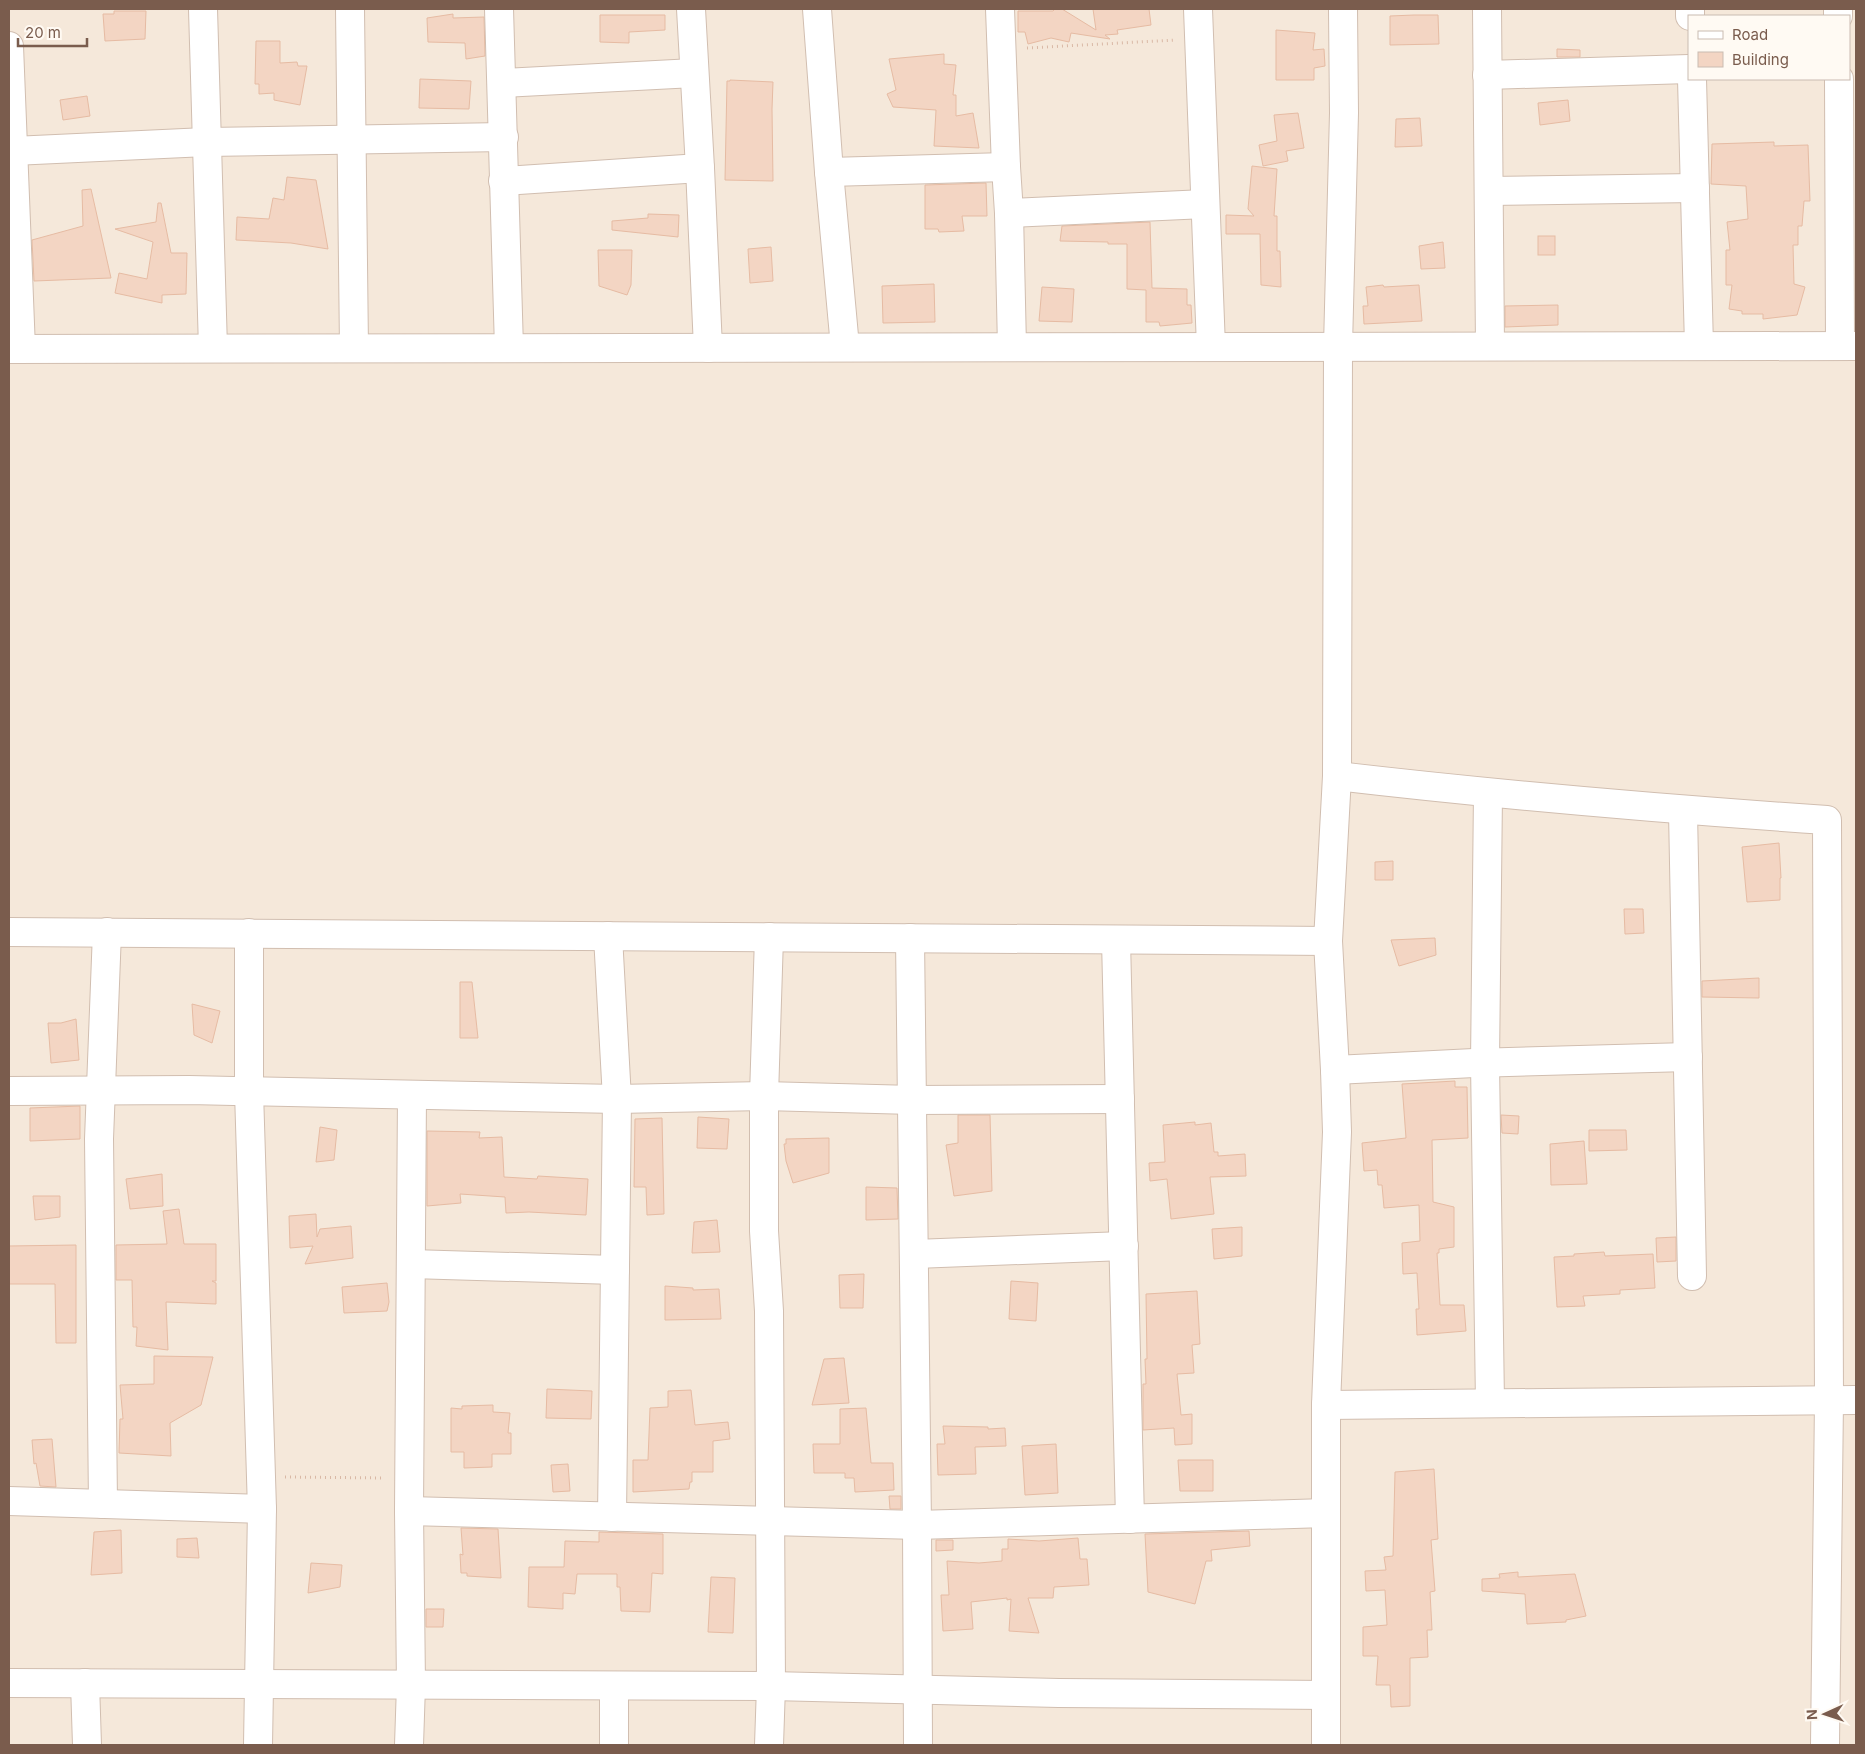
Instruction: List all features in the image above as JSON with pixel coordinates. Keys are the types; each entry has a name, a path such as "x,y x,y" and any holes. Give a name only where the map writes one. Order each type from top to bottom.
{"street":[{"path":"203,9 212,348"},
{"path":"350,9 354,348"},
{"path":"499,9 509,348"},
{"path":"691,9 708,348"},
{"path":"817,9 845,347"},
{"path":"1000,9 1009,213 1012,347"},
{"path":"1198,9 1211,346"},
{"path":"1326,1745 1326,1404 1336,1141 1335,1070 1328,941 1337,776 1338,346 1344,113 1343,9"},
{"path":"1487,9 1490,346"},
{"path":"9,46 13,151 15,349 1848,346 1838,80"},
{"path":"1488,75 1688,69"},
{"path":"502,83 694,73"},
{"path":"1692,80 1699,346"},
{"path":"13,151 206,142 504,137"},
{"path":"829,172 1006,167"},
{"path":"503,181 700,168"},
{"path":"1489,191 1695,188"},
{"path":"1009,213 1205,204"},
{"path":"1337,776 1488,793 1683,811 1828,820 1829,1400 1825,1745"},
{"path":"1488,793 1485,1063 1490,1403"},
{"path":"1683,811 1692,1276"},
{"path":"9,932 1328,941"},
{"path":"104,1504 100,1139 107,932"},
{"path":"249,933 249,1092 262,1509 258,1745"},
{"path":"608,936 617,1099 612,1517"},
{"path":"769,937 764,1096 764,1231 769,1311 771,1686 769,1745"},
{"path":"910,938 918,1525 918,1745"},
{"path":"1116,940 1130,1519"},
{"path":"1335,1070 1688,1057"},
{"path":"9,1091 101,1090 617,1099 764,1096 913,1100 1120,1099"},
{"path":"409,1745 411,1684 409,1511 412,1096"},
{"path":"915,1254 1124,1246"},
{"path":"411,1264 614,1270"},
{"path":"1326,1404 1856,1400"},
{"path":"9,1501 262,1509"},
{"path":"409,1511 918,1525 1326,1513"},
{"path":"9,1683 771,1686 918,1690 1326,1695"},
{"path":"86,1683 87,1745"},
{"path":"614,1686 614,1745"}],"path":[{"path":"1002,49 1199,39"},
{"path":"261,1477 410,1479"}],"shaded area":[{"path":"9,9 1856,9 1856,1745 9,1745"}],"building":[{"path":"1055,9 1062,9 1096,30 1093,9 1149,9 1151,25 1117,30 1118,34 1105,35 1110,39 1071,33 1069,42 1051,38 1028,44 1025,32 1018,32 1018,11 1053,11"},
{"path":"114,11 146,11 145,39 105,41 103,14 114,14"},
{"path":"453,14 453,18 484,17 485,56 466,59 465,43 428,42 427,18"},
{"path":"600,15 665,15 665,30 629,32 629,43 600,42"},
{"path":"1438,15 1439,44 1390,45 1390,16"},
{"path":"1276,30 1315,33 1313,50 1324,49 1325,66 1314,68 1314,80 1276,80"},
{"path":"256,41 280,41 280,63 297,62 298,66 307,66 300,105 274,100 274,93 259,94 259,84 255,84"},
{"path":"1557,49 1580,50 1580,57 1557,57"},
{"path":"944,54 944,64 956,65 953,95 956,95 956,116 973,113 979,148 934,146 936,110 893,107 887,94 896,90 889,59"},
{"path":"420,79 471,81 469,109 419,108"},
{"path":"727,81 773,82 773,181 725,180"},
{"path":"87,96 90,116 63,120 60,100"},
{"path":"1568,100 1570,121 1540,125 1538,103"},
{"path":"1298,113 1304,148 1286,151 1288,161 1263,166 1259,145 1277,141 1274,115"},
{"path":"1420,118 1422,146 1395,147 1396,119"},
{"path":"1774,142 1774,146 1808,145 1810,201 1804,201 1802,226 1798,226 1798,245 1793,245 1794,284 1805,287 1797,315 1763,319 1763,314 1742,314 1742,311 1729,309 1732,285 1726,285 1726,250 1730,250 1727,222 1748,219 1746,186 1711,184 1712,144"},
{"path":"1252,166 1277,169 1274,216 1277,216 1277,251 1280,251 1281,287 1261,285 1260,234 1226,234 1226,215 1254,216 1248,209"},
{"path":"287,177 316,180 328,249 291,243 236,240 237,217 269,219 273,198 284,200"},
{"path":"986,183 987,216 962,216 964,231 939,232 938,229 925,229 925,185"},
{"path":"91,189 111,278 34,281 32,240 83,226 82,190"},
{"path":"158,203 161,203 171,253 187,253 186,294 162,295 162,303 115,293 119,273 147,279 153,242 115,229 156,222"},
{"path":"648,214 679,215 678,237 612,230 612,221 648,218"},
{"path":"1150,222 1152,288 1187,289 1187,305 1191,305 1192,323 1160,326 1159,322 1146,322 1146,290 1127,289 1127,244 1060,241 1062,226"},
{"path":"1538,236 1555,236 1555,255 1538,255"},
{"path":"1443,242 1445,268 1421,269 1419,246"},
{"path":"771,247 773,281 750,283 748,249"},
{"path":"598,250 632,250 631,285 627,295 599,286"},
{"path":"934,284 935,322 883,323 882,286"},
{"path":"1383,285 1384,287 1419,285 1422,321 1364,324 1363,306 1368,306 1366,287"},
{"path":"1042,287 1074,289 1072,322 1039,321"},
{"path":"1558,305 1558,325 1505,327 1505,306"},
{"path":"1779,843 1780,900 1747,902 1742,847"},
{"path":"1393,861 1393,880 1375,880 1375,862"},
{"path":"1624,909 1643,909 1644,933 1625,934"},
{"path":"1435,938 1436,955 1399,966 1391,940"},
{"path":"1759,978 1759,998 1702,997 1702,981"},
{"path":"460,982 472,982 478,1038 460,1038"},
{"path":"192,1004 220,1011 212,1043 194,1035"},
{"path":"76,1019 79,1060 51,1063 48,1023 61,1023"},
{"path":"1455,1081 1455,1087 1467,1087 1468,1138 1432,1140 1433,1202 1454,1207 1454,1247 1439,1249 1439,1253 1437,1253 1440,1305 1464,1305 1466,1331 1417,1335 1416,1309 1419,1309 1417,1273 1403,1274 1402,1243 1420,1241 1419,1205 1384,1208 1382,1185 1378,1185 1377,1170 1364,1171 1362,1143 1406,1138 1402,1084"},
{"path":"80,1106 80,1139 30,1141 30,1108"},
{"path":"958,1115 990,1115 992,1191 954,1196 946,1145 958,1143"},
{"path":"1501,1115 1519,1116 1518,1134 1502,1133"},
{"path":"698,1117 729,1119 727,1149 697,1148"},
{"path":"662,1118 664,1214 647,1215 646,1187 634,1187 635,1119"},
{"path":"1195,1122 1195,1125 1211,1123 1214,1152 1218,1152 1218,1156 1245,1154 1246,1176 1210,1177 1214,1214 1171,1219 1167,1179 1150,1181 1149,1163 1165,1162 1163,1125"},
{"path":"320,1127 337,1130 334,1160 316,1162"},
{"path":"1589,1130 1626,1130 1627,1150 1589,1151"},
{"path":"427,1131 480,1132 479,1138 502,1137 504,1177 537,1179 538,1176 588,1179 586,1215 529,1212 506,1213 505,1197 460,1194 461,1203 427,1206"},
{"path":"829,1138 829,1173 793,1183 786,1161 784,1144 786,1144 786,1139"},
{"path":"1584,1141 1587,1184 1551,1185 1550,1144"},
{"path":"162,1174 163,1206 130,1209 126,1179"},
{"path":"866,1187 897,1188 898,1219 866,1220"},
{"path":"33,1196 60,1196 60,1217 35,1220"},
{"path":"179,1209 184,1244 216,1244 216,1281 212,1281 216,1283 216,1304 166,1302 168,1350 136,1346 137,1327 133,1327 132,1280 116,1280 116,1245 167,1244 163,1211"},
{"path":"316,1214 317,1237 320,1229 351,1226 353,1258 305,1264 313,1246 290,1248 289,1216"},
{"path":"717,1220 720,1252 692,1253 694,1222"},
{"path":"1242,1227 1242,1256 1214,1259 1212,1229"},
{"path":"1676,1237 1676,1261 1657,1262 1656,1238"},
{"path":"76,1245 76,1343 56,1343 55,1284 9,1284 9,1246"},
{"path":"1604,1252 1605,1256 1653,1254 1655,1288 1620,1290 1620,1294 1583,1296 1585,1306 1557,1307 1554,1257"},
{"path":"864,1274 863,1308 840,1308 839,1275"},
{"path":"1011,1281 1038,1283 1036,1321 1009,1319"},
{"path":"387,1283 389,1302 387,1311 344,1313 342,1287"},
{"path":"665,1286 693,1288 693,1290 719,1289 721,1319 665,1320"},
{"path":"1197,1291 1200,1344 1192,1345 1194,1373 1177,1374 1181,1415 1192,1414 1192,1444 1175,1445 1174,1428 1143,1430 1143,1384 1146,1384 1145,1359 1147,1359 1146,1294"},
{"path":"154,1356 213,1357 201,1405 170,1423 171,1456 119,1453 120,1419 123,1419 120,1385 154,1384"},
{"path":"844,1358 849,1403 812,1405 824,1359"},
{"path":"547,1389 592,1391 591,1419 546,1418"},
{"path":"691,1390 695,1425 728,1422 730,1439 713,1441 713,1472 692,1472 692,1482 690,1482 689,1489 633,1492 633,1460 648,1460 650,1408 668,1407 668,1391"},
{"path":"493,1405 493,1412 510,1413 508,1433 511,1433 511,1454 492,1454 492,1467 464,1468 464,1452 451,1452 451,1408 462,1409 462,1406"},
{"path":"866,1408 871,1463 893,1463 894,1490 855,1492 854,1478 845,1478 845,1473 814,1473 813,1444 840,1444 840,1409"},
{"path":"943,1426 988,1427 988,1429 1005,1428 1006,1446 975,1447 976,1474 938,1475 937,1444 945,1444"},
{"path":"52,1439 56,1487 40,1486 36,1463 34,1464 32,1440"},
{"path":"1056,1444 1058,1493 1025,1495 1022,1446"},
{"path":"1178,1460 1213,1460 1213,1491 1180,1491"},
{"path":"568,1464 570,1491 553,1492 551,1465"},
{"path":"1434,1469 1438,1539 1431,1540 1435,1591 1430,1592 1432,1630 1427,1630 1428,1657 1410,1658 1410,1706 1391,1707 1390,1685 1376,1685 1378,1656 1363,1656 1363,1627 1387,1625 1385,1590 1366,1591 1365,1571 1386,1570 1384,1557 1393,1556 1395,1472"},
{"path":"889,1496 901,1496 901,1509 890,1509"},
{"path":"461,1528 498,1529 501,1578 467,1576 467,1573 461,1573 460,1554 463,1555"},
{"path":"121,1530 122,1573 91,1575 94,1532"},
{"path":"1249,1531 1250,1546 1211,1550 1212,1561 1206,1561 1195,1604 1148,1592 1145,1534"},
{"path":"599,1532 663,1534 663,1574 652,1573 650,1612 621,1611 620,1587 617,1587 617,1574 577,1574 575,1594 563,1593 563,1609 528,1607 529,1567 564,1567 565,1541 599,1542"},
{"path":"197,1538 199,1558 177,1557 177,1539"},
{"path":"1078,1538 1080,1559 1087,1559 1089,1585 1054,1587 1053,1598 1028,1598 1039,1633 1009,1631 1011,1599 1007,1600 1007,1598 971,1602 973,1629 943,1631 941,1595 949,1595 947,1561 979,1563 1002,1561 1002,1549 1008,1549 1008,1539 1039,1541"},
{"path":"936,1540 953,1540 953,1550 936,1551"},
{"path":"311,1563 342,1565 340,1587 308,1593"},
{"path":"1518,1572 1518,1577 1575,1574 1586,1616 1566,1620 1566,1622 1527,1624 1525,1594 1482,1591 1482,1579 1500,1578 1499,1574"},
{"path":"711,1577 735,1578 733,1633 708,1632"},
{"path":"426,1609 444,1609 443,1627 426,1627"}]}
